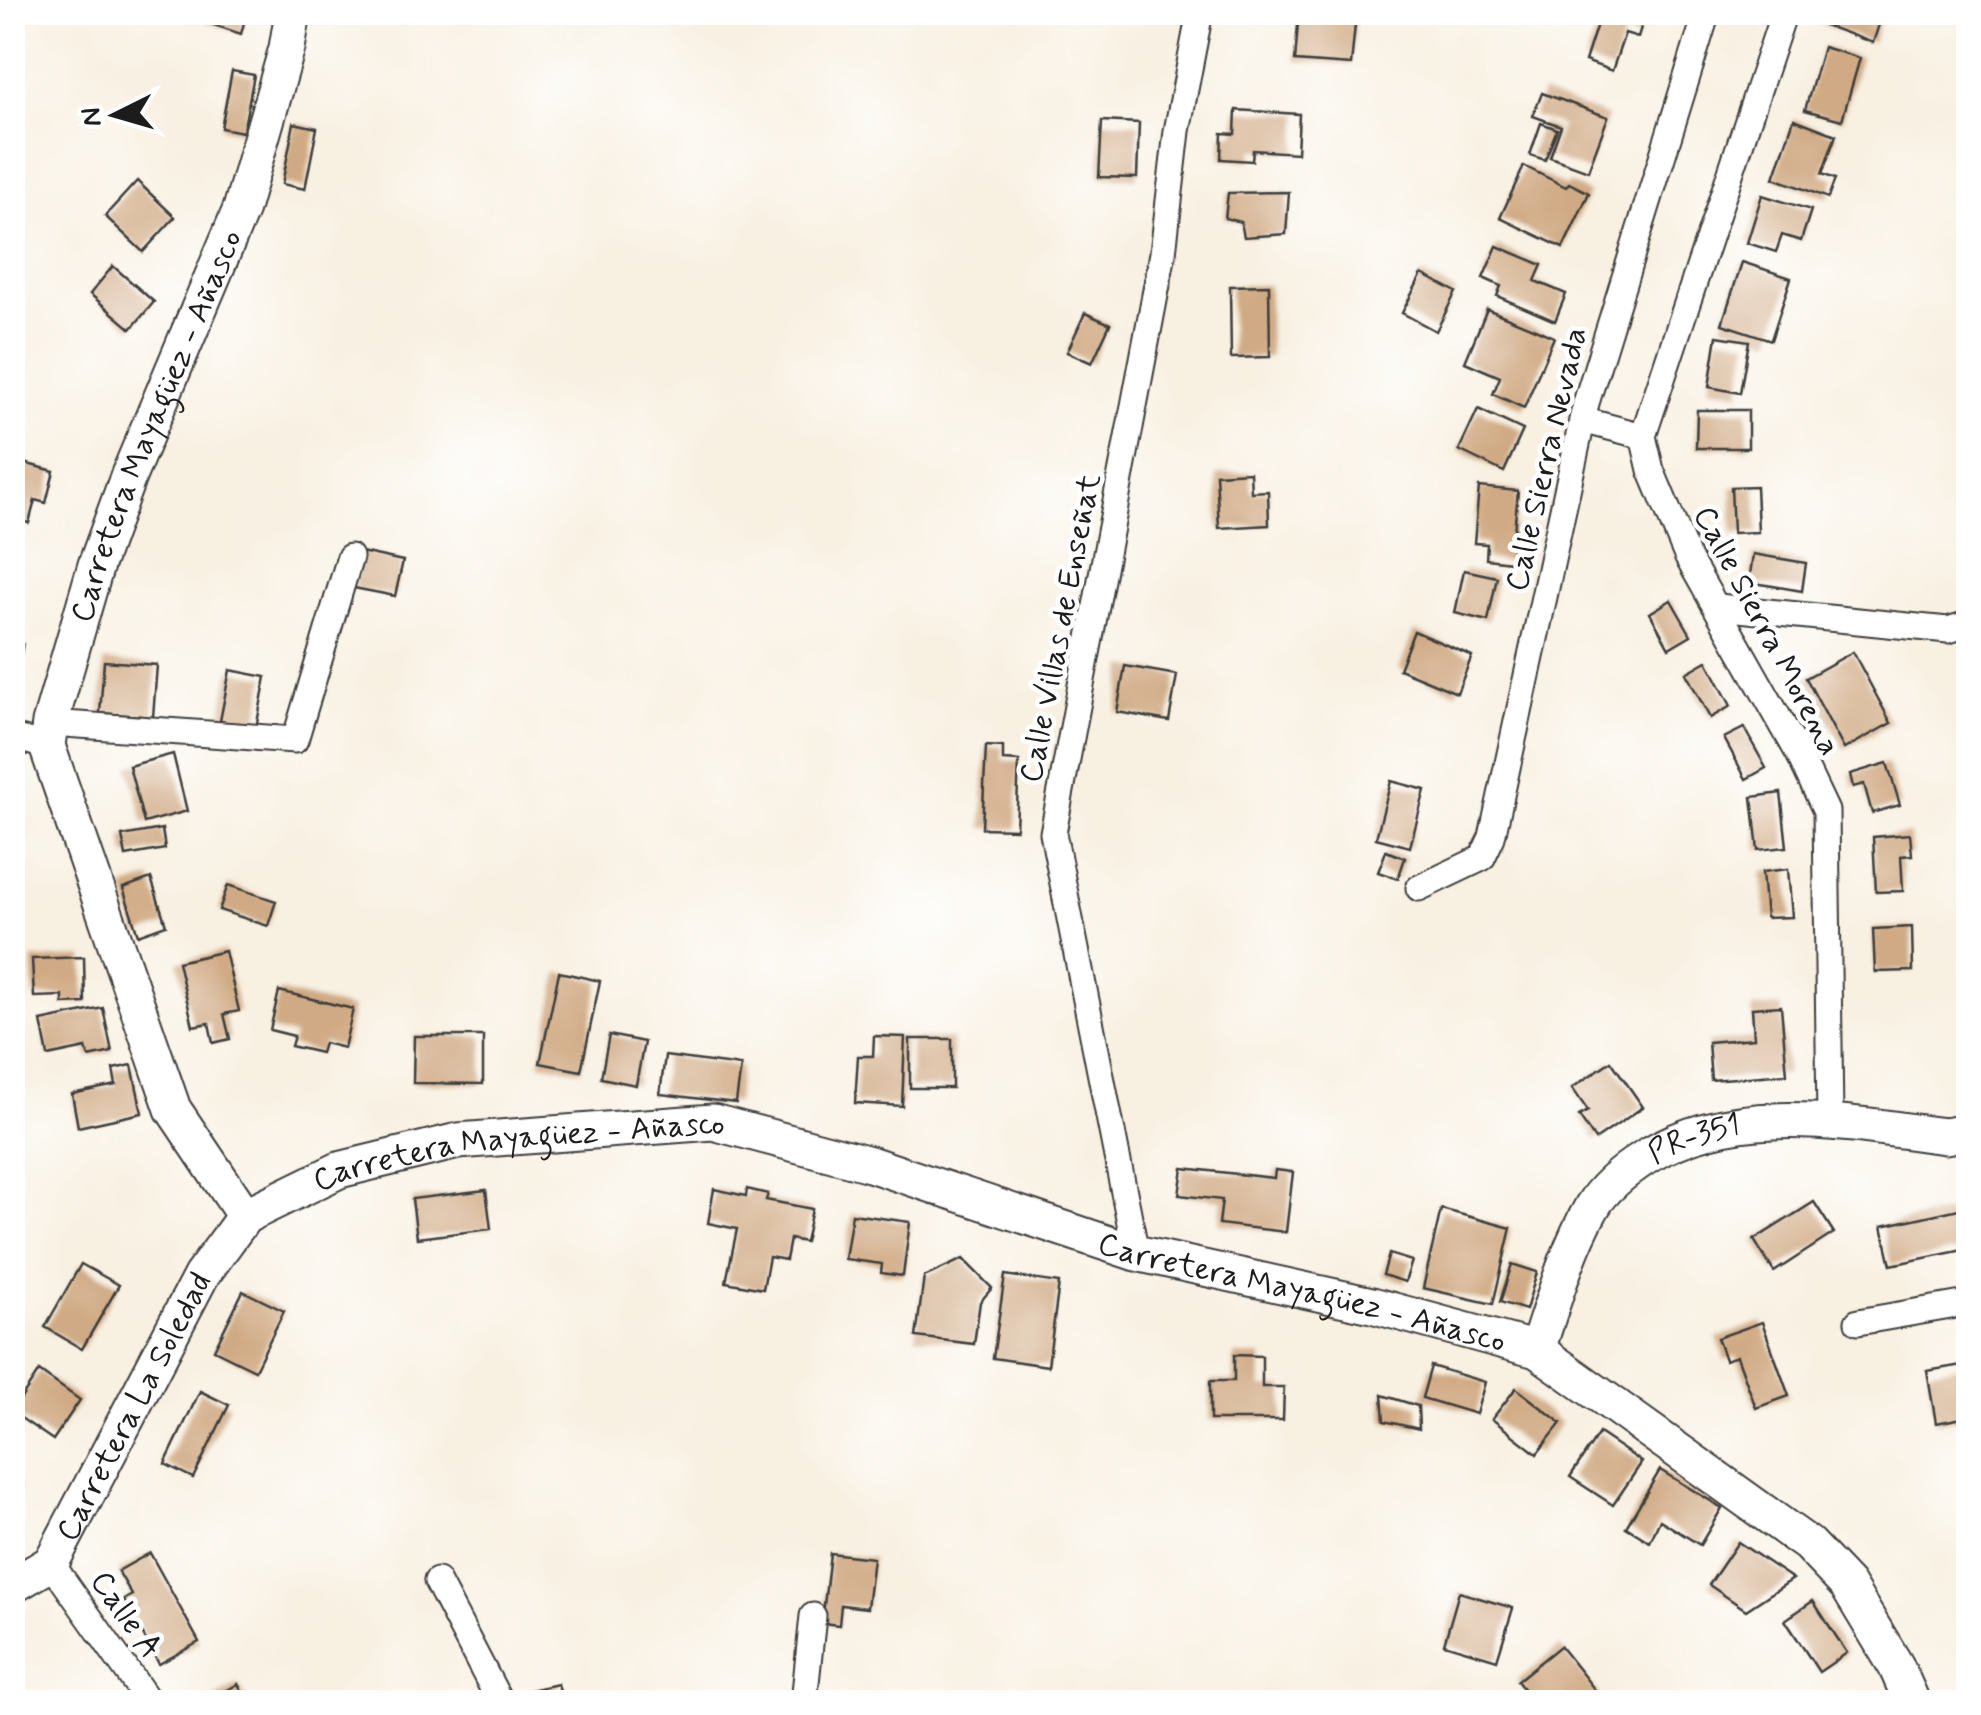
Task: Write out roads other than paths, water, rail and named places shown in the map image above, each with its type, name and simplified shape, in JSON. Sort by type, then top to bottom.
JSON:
[{"type":"main road","name":"Carretera Mayagüez - Añasco","points":[[49,734],[96,565],[128,477],[241,209],[294,12]]},
{"type":"main road","points":[[49,734],[173,1110],[245,1216]]},
{"type":"main road","name":"PR-351","points":[[1537,1350],[1561,1278],[1592,1206],[1614,1180],[1664,1146],[1696,1132],[1792,1119],[1945,1136],[1968,1132]]},
{"type":"main road","name":"Carretera Mayagüez - Añasco","points":[[245,1216],[339,1170],[458,1141],[713,1122],[870,1164],[1136,1253],[1372,1305],[1537,1350],[1808,1544],[1848,1584],[1896,1666],[1912,1702]]},
{"type":"main road","name":"Carretera La Soledad","points":[[12,1586],[51,1563],[200,1276],[245,1216]]},
{"type":"street","name":"Calle Villas de Enseñat","points":[[1136,1253],[1053,833],[1163,253],[1177,131],[1200,12]]},
{"type":"street","name":"Calle Sierra Nevada","points":[[1419,888],[1482,858],[1492,837],[1582,420],[1707,12]]},
{"type":"street","points":[[1582,420],[1642,436],[1784,12]]},
{"type":"street","name":"Calle Sierra Morena","points":[[1642,436],[1651,470],[1687,556],[1800,754],[1826,811],[1830,1121]]},
{"type":"street","points":[[12,737],[49,734],[295,740],[350,557]]},
{"type":"street","points":[[1718,607],[1948,630],[1968,624]]},
{"type":"street","points":[[1858,1322],[1968,1303]]},
{"type":"street","name":"Calle A","points":[[51,1563],[150,1702]]},
{"type":"street","points":[[438,1581],[500,1702]]},
{"type":"street","points":[[804,1702],[812,1616]]}]
